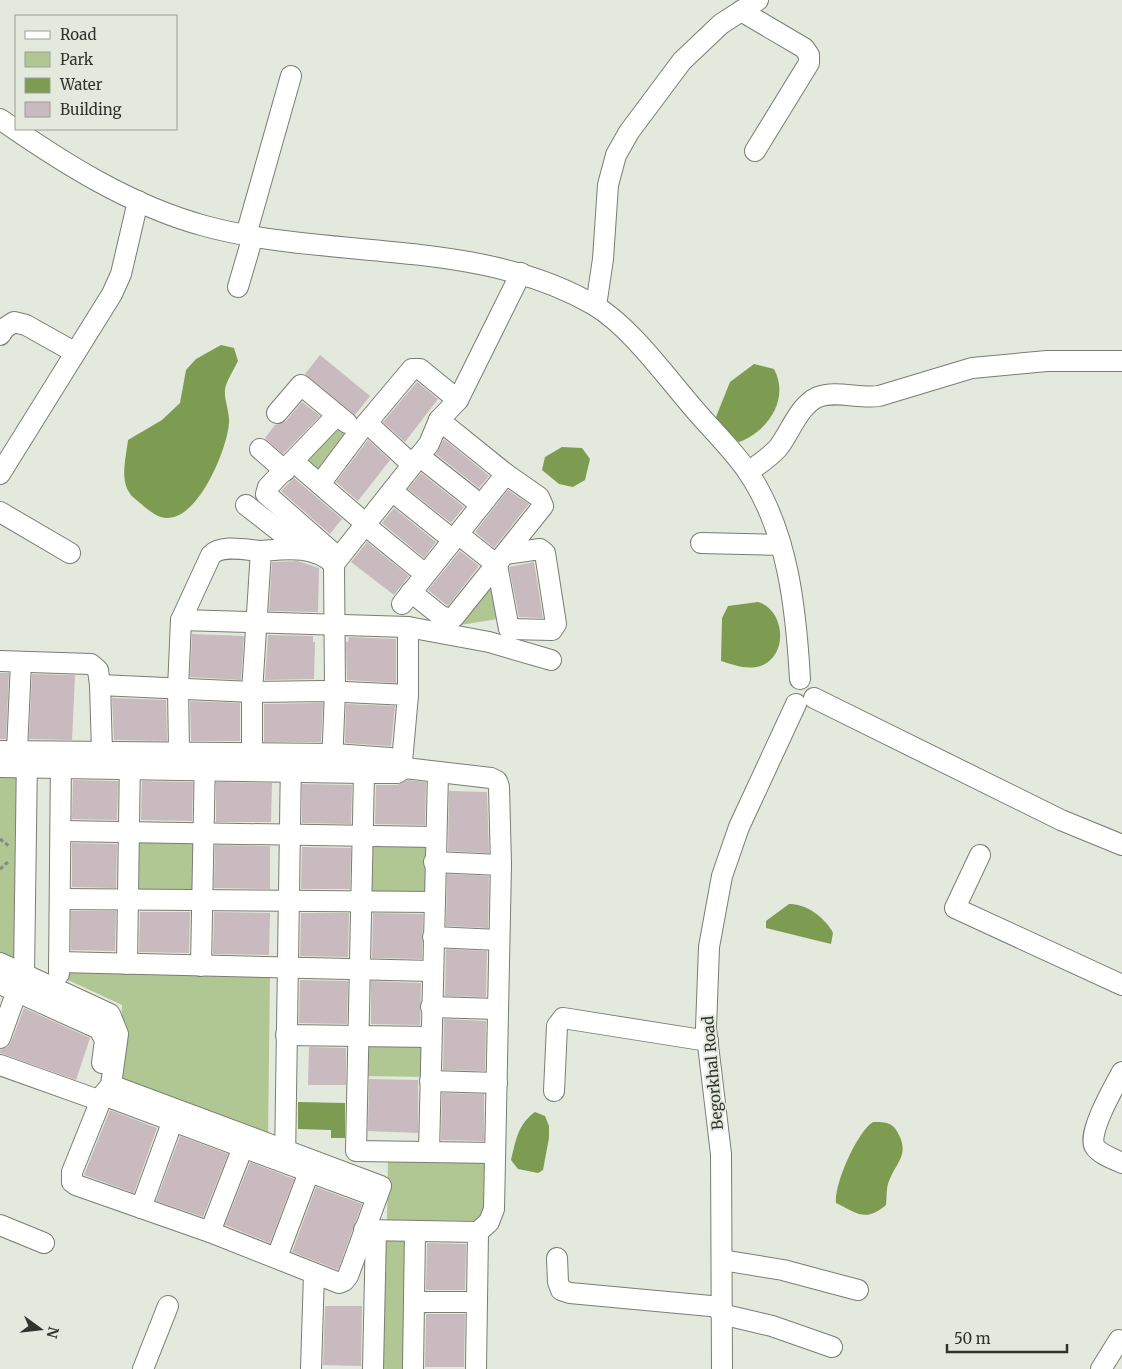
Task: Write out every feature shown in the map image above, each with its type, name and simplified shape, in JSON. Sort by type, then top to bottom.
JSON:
[{"type":"street","points":[[596,306],[603,259],[608,185],[616,155],[629,132],[682,62],[709,34],[758,0]]},
{"type":"street","points":[[741,11],[804,48],[809,55],[808,63],[755,151]]},
{"type":"street","points":[[238,287],[249,236],[291,76]]},
{"type":"street","points":[[0,119],[15,130]]},
{"type":"street","points":[[16,130],[44,150],[138,201],[165,213],[205,226],[249,236],[421,256],[522,273],[558,287],[596,306],[624,329],[748,472],[768,509],[781,545],[797,631],[800,679],[794,681],[789,689],[790,697],[805,701],[1061,820],[1122,845]]},
{"type":"street","points":[[0,474],[74,352],[112,294],[121,274],[138,201]]},
{"type":"street","points":[[361,521],[392,491],[420,439],[437,425],[458,400],[522,273]]},
{"type":"street","points":[[0,335],[5,328],[14,322],[26,325],[74,352]]},
{"type":"street","points":[[748,472],[766,460],[778,448],[809,403],[818,397],[831,395],[867,398],[879,396],[972,368],[1047,361],[1122,361]]},
{"type":"street","points":[[320,484],[363,427],[414,368],[420,369],[458,400]]},
{"type":"street","points":[[277,412],[300,385],[337,415],[363,427],[412,457],[481,505]]},
{"type":"street","points":[[331,558],[268,499],[266,490],[337,415]]},
{"type":"street","points":[[437,425],[540,497],[543,506],[502,560],[454,617],[450,619],[441,616],[407,598],[506,474]]},
{"type":"street","points":[[260,449],[320,484],[425,574]]},
{"type":"street","points":[[327,764],[331,558],[412,457]]},
{"type":"street","points":[[392,491],[455,537],[502,560]]},
{"type":"street","points":[[246,505],[301,548],[331,558]]},
{"type":"street","points":[[0,512],[70,553]]},
{"type":"street","points":[[702,543],[781,545]]},
{"type":"street","points":[[179,752],[178,688],[181,620],[211,555],[215,551],[227,549],[261,551],[301,548]]},
{"type":"street","points":[[252,753],[252,692],[261,551]]},
{"type":"street","points":[[181,620],[408,627],[490,642],[551,660]]},
{"type":"street","points":[[327,764],[364,773],[397,773],[403,765],[408,695],[408,627]]},
{"type":"street","points":[[0,661],[91,664],[98,670],[102,751]]},
{"type":"street","points":[[0,1038],[13,983],[21,662]]},
{"type":"street","points":[[100,685],[252,692],[329,691],[408,695]]},
{"type":"street","name":"Begorkhal Road","points":[[722,1369],[721,1154],[706,1028],[709,947],[722,876],[739,827],[805,701]]},
{"type":"street","points":[[62,760],[102,751],[130,761],[179,752],[205,762],[252,753],[285,763]]},
{"type":"street","points":[[0,767],[18,755],[62,760],[327,764],[390,758],[403,765],[438,773],[491,778],[497,781],[500,787],[501,865],[494,1209],[489,1222],[478,1232],[370,1230]]},
{"type":"street","points":[[59,990],[62,760]]},
{"type":"street","points":[[127,964],[130,761]]},
{"type":"street","points":[[201,966],[205,762]]},
{"type":"street","points":[[279,1154],[285,763]]},
{"type":"street","points":[[364,773],[356,1151],[495,1153]]},
{"type":"street","points":[[429,1152],[434,862],[438,773]]},
{"type":"street","points":[[61,831],[435,837]]},
{"type":"street","points":[[980,855],[955,908],[1122,985]]},
{"type":"street","points":[[434,862],[501,865]]},
{"type":"street","points":[[60,899],[434,902]]},
{"type":"street","points":[[433,937],[499,940]]},
{"type":"street","points":[[59,962],[432,971]]},
{"type":"street","points":[[0,963],[13,983],[98,1029],[105,1040],[100,1081],[105,1094],[243,1146],[279,1154],[309,1172],[379,1191]]},
{"type":"street","points":[[279,1154],[286,1035],[282,968]]},
{"type":"street","points":[[13,983],[59,990],[110,1014],[118,1034],[105,1094],[72,1172],[72,1182],[277,1257],[334,1282],[344,1281],[370,1230],[379,1191],[381,1151]]},
{"type":"street","points":[[431,1007],[498,1008]]},
{"type":"street","points":[[554,1091],[557,1026],[563,1018],[708,1040]]},
{"type":"street","points":[[286,1035],[431,1037]]},
{"type":"street","points":[[0,1065],[105,1094],[279,1154],[379,1191]]},
{"type":"street","points":[[1122,1072],[1095,1130],[1093,1142],[1096,1149],[1122,1163]]},
{"type":"street","points":[[430,1081],[496,1083]]},
{"type":"street","points":[[140,1208],[173,1120]]},
{"type":"street","points":[[210,1232],[243,1146]]},
{"type":"street","points":[[277,1257],[309,1172]]},
{"type":"street","points":[[0,1225],[44,1243]]},
{"type":"street","points":[[370,1230],[374,1369]]},
{"type":"street","points":[[413,1369],[415,1231]]},
{"type":"street","points":[[476,1369],[478,1232]]},
{"type":"street","points":[[557,1258],[558,1282],[561,1290],[570,1293],[721,1311],[832,1347]]},
{"type":"street","points":[[722,1260],[783,1270],[858,1290]]},
{"type":"street","points":[[311,1369],[314,1274]]},
{"type":"street","points":[[414,1302],[477,1302]]},
{"type":"street","points":[[143,1369],[168,1306]]},
{"type":"street","points":[[1101,1369],[1119,1340]]},
{"type":"green space","points":[[338,418],[361,437],[319,487],[296,468]]},
{"type":"green space","points":[[498,575],[504,618],[460,625]]},
{"type":"green space","points":[[0,773],[20,773],[17,966],[0,958]]},
{"type":"green space","points":[[133,836],[199,837],[198,897],[132,896]]},
{"type":"green space","points":[[365,838],[432,839],[431,899],[364,899]]},
{"type":"green space","points":[[68,970],[270,973],[268,1139],[121,1081],[122,1005],[68,980]]},
{"type":"green space","points":[[362,1039],[428,1040],[427,1077],[361,1076]]},
{"type":"green space","points":[[388,1157],[487,1159],[486,1221],[387,1220]]},
{"type":"green space","points":[[379,1233],[412,1234],[410,1369],[376,1369]]},
{"type":"water","points":[[221,345],[234,348],[238,361],[225,389],[229,423],[223,450],[209,481],[189,508],[178,516],[162,517],[149,510],[134,498],[126,486],[124,471],[128,440],[162,420],[180,403],[186,370],[196,359]]},
{"type":"water","points":[[754,364],[774,369],[778,380],[778,402],[767,422],[759,430],[739,442],[723,429],[716,417],[730,382]]},
{"type":"water","points":[[562,447],[582,448],[590,459],[585,480],[573,487],[559,484],[542,470],[545,457]]},
{"type":"water","points":[[758,602],[767,606],[778,622],[780,642],[777,651],[771,659],[758,667],[742,667],[721,661],[722,618],[728,606]]},
{"type":"water","points":[[789,904],[802,906],[820,917],[833,933],[831,944],[766,928],[766,921]]},
{"type":"water","points":[[298,1102],[345,1103],[345,1138],[331,1138],[331,1130],[298,1129]]},
{"type":"water","points":[[535,1112],[545,1116],[549,1126],[549,1138],[543,1170],[538,1173],[518,1169],[511,1160],[521,1127]]},
{"type":"water","points":[[873,1122],[892,1125],[899,1135],[903,1148],[888,1184],[886,1205],[867,1215],[856,1213],[836,1203],[836,1194],[854,1147],[860,1136]]},
{"type":"building","points":[[320,355],[370,396],[355,415],[305,374]]},
{"type":"building","points":[[417,382],[438,399],[405,442],[383,422]]},
{"type":"building","points":[[302,402],[320,416],[283,454],[265,438],[275,425],[286,421]]},
{"type":"building","points":[[444,439],[489,476],[479,488],[436,454]]},
{"type":"building","points":[[368,440],[390,460],[358,501],[336,482]]},
{"type":"building","points":[[421,473],[464,507],[451,523],[408,489]]},
{"type":"building","points":[[294,478],[342,519],[330,534],[281,491]]},
{"type":"building","points":[[508,490],[529,504],[494,548],[475,532]]},
{"type":"building","points":[[394,508],[436,542],[424,558],[382,523]]},
{"type":"building","points":[[367,542],[409,576],[394,595],[351,562]]},
{"type":"building","points":[[460,551],[479,566],[448,606],[428,590]]},
{"type":"building","points":[[298,561],[319,568],[318,612],[269,611],[272,562]]},
{"type":"building","points":[[534,562],[543,618],[519,617],[509,567]]},
{"type":"building","points":[[192,634],[244,636],[241,680],[190,677]]},
{"type":"building","points":[[268,635],[313,636],[313,642],[315,642],[314,679],[265,680]]},
{"type":"building","points":[[349,637],[396,639],[396,683],[347,680],[346,642],[348,642]]},
{"type":"building","points":[[0,673],[9,673],[6,739],[0,739]]},
{"type":"building","points":[[32,674],[75,675],[72,740],[29,739]]},
{"type":"building","points":[[112,698],[166,700],[167,741],[114,740]]},
{"type":"building","points":[[190,701],[240,703],[240,741],[191,741]]},
{"type":"building","points":[[323,703],[321,742],[264,742],[264,704]]},
{"type":"building","points":[[346,704],[395,706],[391,746],[345,743]]},
{"type":"building","points":[[73,780],[118,781],[117,820],[72,819]]},
{"type":"building","points":[[408,780],[426,782],[425,825],[375,824],[376,785],[397,785]]},
{"type":"building","points":[[142,781],[193,782],[192,821],[141,820]]},
{"type":"building","points":[[216,782],[272,783],[271,822],[216,822]]},
{"type":"building","points":[[302,784],[352,785],[351,824],[302,823]]},
{"type":"building","points":[[449,791],[487,792],[489,853],[448,851]]},
{"type":"building","points":[[72,843],[117,844],[116,888],[72,887]]},
{"type":"building","points":[[215,845],[270,846],[270,889],[214,888]]},
{"type":"building","points":[[302,847],[351,848],[350,889],[301,889]]},
{"type":"building","points":[[447,874],[489,876],[488,928],[446,926]]},
{"type":"building","points":[[71,911],[116,911],[115,951],[71,950]]},
{"type":"building","points":[[140,912],[190,912],[189,953],[139,952]]},
{"type":"building","points":[[214,912],[270,913],[269,955],[213,954]]},
{"type":"building","points":[[301,913],[349,913],[348,957],[300,956]]},
{"type":"building","points":[[373,913],[423,914],[422,959],[372,958]]},
{"type":"building","points":[[446,949],[487,951],[486,997],[445,996]]},
{"type":"building","points":[[300,980],[348,981],[347,1024],[299,1023]]},
{"type":"building","points":[[371,981],[421,983],[420,1025],[371,1024]]},
{"type":"building","points":[[24,1008],[90,1038],[76,1080],[0,1053],[0,1050],[7,1047],[11,1042]]},
{"type":"building","points":[[444,1019],[486,1021],[485,1071],[443,1070]]},
{"type":"building","points":[[309,1047],[346,1048],[346,1085],[308,1085]]},
{"type":"building","points":[[369,1079],[418,1080],[418,1133],[368,1131]]},
{"type":"building","points":[[442,1093],[484,1094],[484,1141],[441,1140]]},
{"type":"building","points":[[110,1110],[157,1128],[134,1193],[84,1175]]},
{"type":"building","points":[[180,1136],[228,1154],[203,1217],[156,1201]]},
{"type":"building","points":[[250,1162],[294,1179],[270,1243],[225,1225]]},
{"type":"building","points":[[316,1187],[362,1204],[338,1270],[292,1252]]},
{"type":"building","points":[[427,1243],[466,1244],[465,1290],[426,1290]]},
{"type":"building","points":[[325,1306],[362,1306],[361,1366],[323,1365]]},
{"type":"building","points":[[426,1314],[465,1314],[464,1367],[425,1367]]}]
